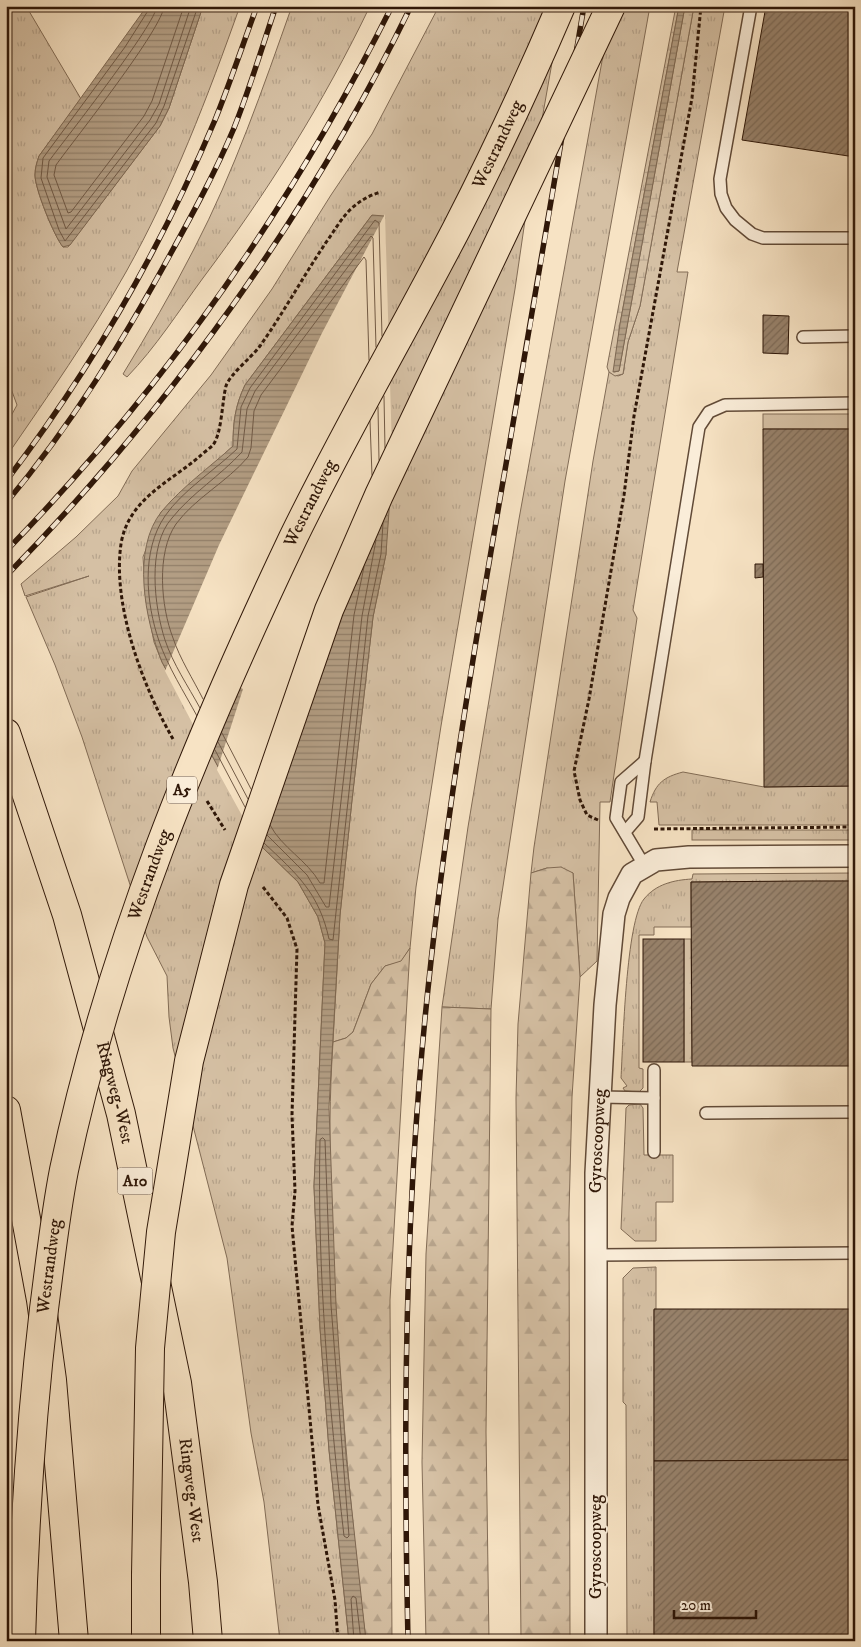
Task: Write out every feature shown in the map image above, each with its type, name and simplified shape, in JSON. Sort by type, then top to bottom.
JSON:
[{"type":"highway","name":"Westrandweg","points":[[21,1641],[26,1484],[32,1410],[64,1172],[92,1059],[150,872],[200,746],[293,539],[334,456],[458,226],[539,57],[561,6]]},
{"type":"highway","points":[[146,1641],[150,1348],[161,1232],[189,1061],[234,885],[333,601],[379,495],[611,6]]},
{"type":"highway","name":"Ringweg-West","points":[[6,733],[67,915],[121,1114],[177,1382],[203,1582],[208,1641]]},
{"type":"highway","points":[[6,1110],[39,1290],[52,1380],[74,1641]]},
{"type":"street","name":"Gyroscoopweg","points":[[596,1641],[596,1255],[600,1097],[614,914],[632,874],[644,865],[670,857],[855,856]]},
{"type":"lane","points":[[751,6],[720,179],[721,194],[726,208],[743,228],[763,238],[855,238]]},
{"type":"lane","points":[[803,337],[855,336]]},
{"type":"lane","points":[[625,832],[638,817],[644,761],[699,427],[703,419],[709,412],[725,405],[855,403]]},
{"type":"lane","points":[[644,761],[621,782],[616,818],[644,865]]},
{"type":"lane","points":[[654,1070],[654,1152]]},
{"type":"lane","points":[[600,1097],[654,1098]]},
{"type":"lane","points":[[706,1113],[855,1112]]},
{"type":"lane","points":[[596,1255],[855,1253]]},
{"type":"path","points":[[701,6],[692,98],[634,416],[624,495],[589,699],[574,771],[578,793],[587,815],[625,832],[660,828],[855,827]]},
{"type":"green space","points":[[6,6],[26,6],[81,99],[39,156],[35,172],[38,191],[50,223],[63,247],[68,247],[160,126],[169,108],[203,6],[240,6],[189,141],[143,240],[83,343],[6,457],[6,425],[17,405],[6,375]]},
{"type":"green space","points":[[292,6],[370,6],[334,77],[272,180],[227,246],[148,354],[127,377],[123,374],[151,328],[209,220],[247,129]]},
{"type":"green space","points":[[439,6],[562,6],[529,193],[515,289],[441,726],[416,887],[410,948],[401,962],[385,966],[371,984],[353,1032],[346,1038],[333,1042],[340,915],[373,617],[386,554],[372,215],[245,385],[235,415],[233,446],[161,512],[143,557],[146,601],[154,642],[162,662],[260,845],[298,882],[318,917],[325,943],[314,1186],[320,1328],[329,1450],[349,1641],[280,1641],[264,1502],[251,1433],[227,1258],[173,1048],[167,976],[147,937],[82,737],[55,665],[26,597],[89,576],[25,596],[21,584],[76,537],[118,496],[132,471],[211,375],[272,289],[372,134]]},
{"type":"green space","points":[[612,6],[650,6],[565,481],[498,919],[491,1009],[442,1007],[468,827],[519,519]]},
{"type":"green space","points":[[676,6],[679,6],[620,324],[614,372],[619,371],[685,6],[694,6],[640,306],[628,342],[623,374],[615,376],[609,372],[607,367]]},
{"type":"green space","points":[[694,6],[725,6],[677,272],[688,272],[633,610],[637,618],[610,802],[600,802],[597,961],[580,977],[573,873],[547,868],[531,873],[534,847],[593,461],[609,372],[618,376],[623,374],[628,342],[640,306]]},
{"type":"green space","points":[[763,414],[855,414],[855,429],[763,429]]},
{"type":"green space","points":[[683,772],[764,787],[855,786],[855,825],[659,825],[657,802],[650,802],[652,795],[658,785],[666,779]]},
{"type":"green space","points":[[692,830],[855,830],[855,840],[692,840]]},
{"type":"green space","points":[[561,867],[573,873],[580,977],[572,1097],[569,1213],[570,1641],[521,1641],[516,1098],[518,1024],[531,873],[547,868]]},
{"type":"green space","points":[[855,873],[855,881],[691,882],[691,927],[654,927],[654,935],[639,935],[639,1068],[643,1069],[643,1088],[639,1092],[625,1091],[623,1088],[627,1086],[621,1078],[629,956],[638,912],[644,899],[649,894],[660,886],[679,880],[692,879],[693,874]]},
{"type":"green space","points":[[684,939],[691,939],[692,1062],[684,1062]]},
{"type":"green space","points":[[410,948],[390,1300],[392,1641],[366,1641],[347,1465],[334,1280],[330,1161],[333,1042],[346,1038],[353,1032],[371,984],[385,966],[401,961]]},
{"type":"green space","points":[[442,1007],[491,1009],[486,1432],[489,1641],[426,1641],[422,1462],[426,1254]]},
{"type":"green space","points":[[640,1104],[643,1108],[644,1155],[673,1155],[673,1202],[656,1202],[656,1241],[635,1241],[621,1229],[626,1108],[629,1105]]},
{"type":"green space","points":[[656,1267],[656,1309],[654,1310],[654,1641],[627,1641],[626,1405],[623,1402],[623,1278],[633,1268]]},
{"type":"water","points":[[147,6],[203,6],[169,108],[160,126],[70,245],[63,247],[50,223],[38,191],[35,175],[39,156]]},
{"type":"water","points":[[679,6],[685,6],[619,371],[613,372],[620,324]]},
{"type":"water","points":[[372,215],[384,216],[391,483],[386,554],[373,617],[340,915],[329,1107],[336,1305],[346,1456],[366,1641],[349,1641],[329,1450],[320,1328],[314,1186],[325,943],[318,917],[298,882],[260,845],[162,662],[150,626],[146,606],[144,564],[152,527],[162,511],[187,485],[233,446],[235,415],[245,385]]},
{"type":"pier","points":[[385,214],[393,483],[316,680],[272,810],[261,850],[217,770],[243,689],[237,686],[209,755],[165,671],[219,545],[322,333]]},
{"type":"building","points":[[766,6],[855,6],[855,157],[742,140]]},
{"type":"building","points":[[763,315],[789,316],[788,354],[763,353]]},
{"type":"building","points":[[763,429],[855,429],[855,786],[764,787]]},
{"type":"building","points":[[755,564],[763,564],[763,577],[755,578]]},
{"type":"building","points":[[855,881],[855,1066],[692,1066],[691,882]]},
{"type":"building","points":[[643,939],[684,939],[684,1062],[643,1062]]},
{"type":"building","points":[[654,1309],[855,1309],[855,1460],[654,1461]]},
{"type":"building","points":[[855,1460],[855,1641],[654,1641],[654,1461]]},
{"type":"railway","points":[[6,481],[37,439],[95,352],[147,261],[194,168],[215,120],[257,6]]},
{"type":"railway","points":[[6,503],[30,474],[95,382],[153,286],[188,223],[234,128],[276,6]]},
{"type":"railway","points":[[6,551],[64,490],[118,426],[171,361],[220,293],[312,153],[392,6]]},
{"type":"railway","points":[[6,576],[124,446],[179,378],[231,307],[281,235],[328,160],[371,84],[411,6]]},
{"type":"railway","points":[[408,1641],[406,1364],[410,1225],[426,1006],[445,846],[469,686],[584,6]]}]
